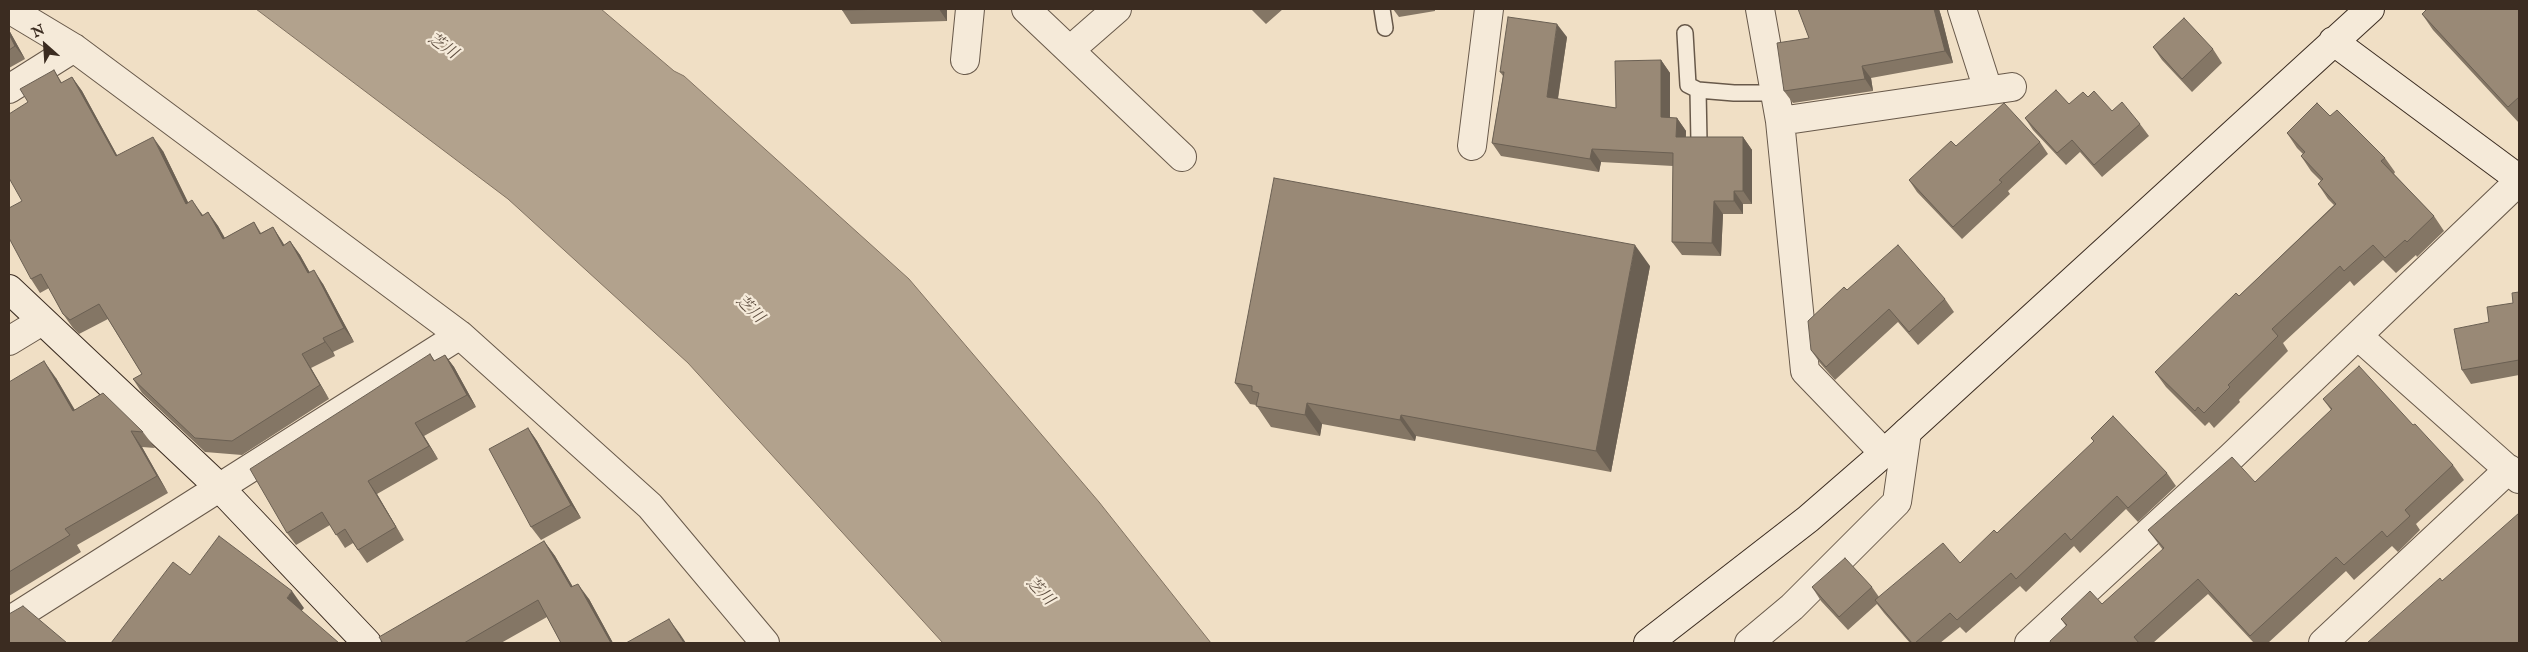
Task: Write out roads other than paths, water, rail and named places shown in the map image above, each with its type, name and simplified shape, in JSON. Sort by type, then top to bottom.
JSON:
[{"type":"street","points":[[9,9],[74,48],[460,335],[650,506],[765,643]]},
{"type":"street","points":[[965,60],[970,9]]},
{"type":"street","points":[[1026,9],[1182,157]]},
{"type":"street","points":[[1070,50],[1117,9]]},
{"type":"street","points":[[1472,146],[1488,9]]},
{"type":"street","points":[[1760,9],[1780,121],[1805,372],[1884,453]]},
{"type":"street","points":[[1780,121],[2000,89],[1962,9]]},
{"type":"street","points":[[1648,643],[1808,519],[1884,453],[2370,9]]},
{"type":"street","points":[[2029,643],[2231,457],[2519,180],[2333,41]]},
{"type":"street","points":[[9,89],[74,48]]},
{"type":"street","points":[[9,289],[219,486],[367,643]]},
{"type":"street","points":[[9,341],[42,321]]},
{"type":"street","points":[[9,621],[219,486],[460,335]]},
{"type":"street","points":[[2323,643],[2514,474],[2358,336]]},
{"type":"street","points":[[1749,643],[1792,607],[1897,502],[1907,432]]},
{"type":"lane","points":[[1382,9],[1385,28]]},
{"type":"lane","points":[[1685,33],[1688,85],[1698,90],[1734,93],[1774,93]]},
{"type":"lane","points":[[1698,90],[1699,142]]},
{"type":"water","name":"芝川","points":[[256,9],[601,9],[674,71],[684,76],[909,279],[1099,502],[1211,643],[943,643],[688,363],[508,199]]}]
